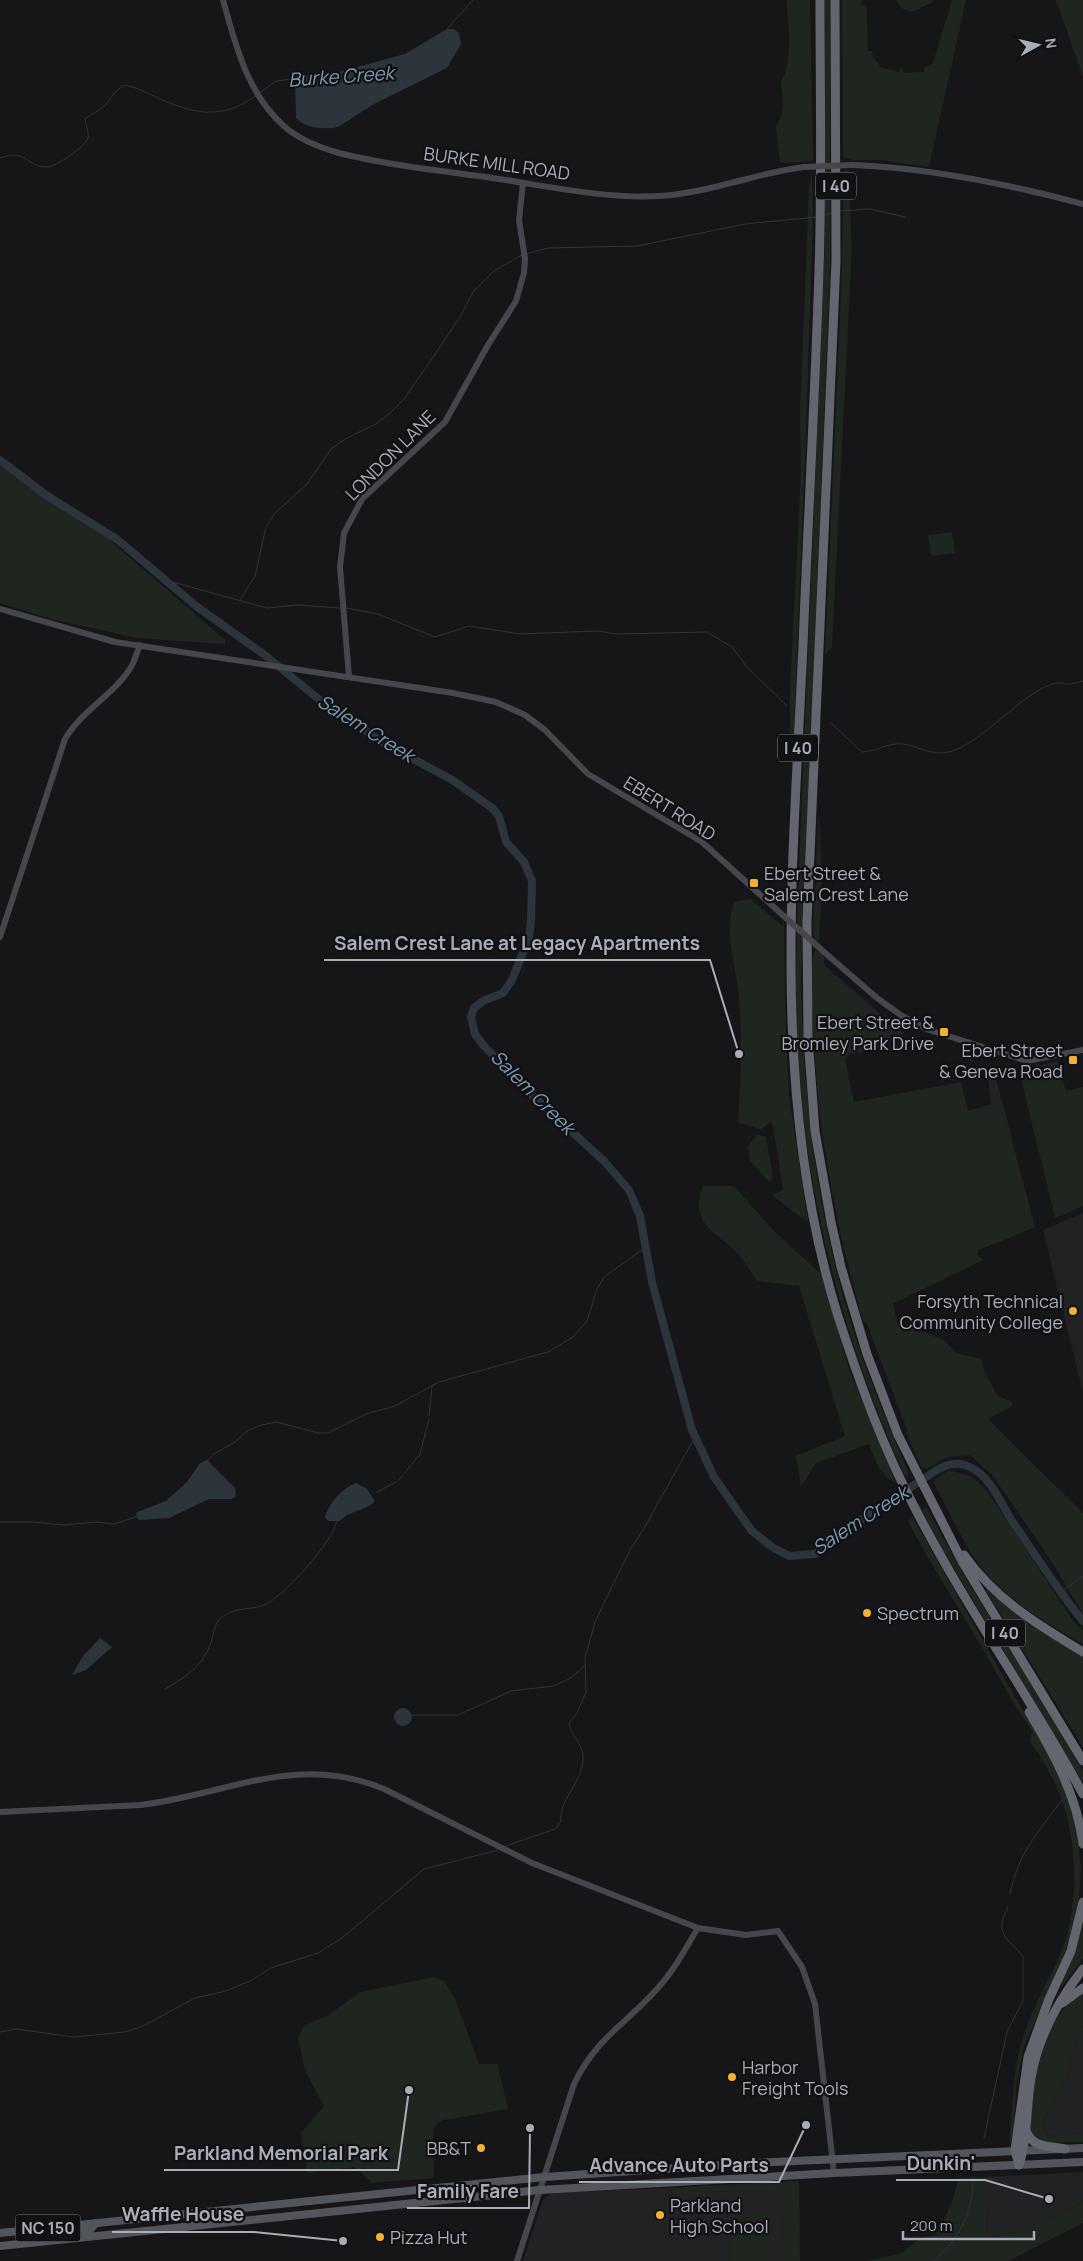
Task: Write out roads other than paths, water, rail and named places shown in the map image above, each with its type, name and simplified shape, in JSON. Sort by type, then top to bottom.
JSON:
[{"type":"highway","name":"I 40","points":[[820,0],[820,268],[790,910],[791,1022],[797,1109],[816,1230],[836,1308],[860,1383],[900,1479],[951,1574],[1018,1682],[1083,1794]]},
{"type":"highway","name":"I 40","points":[[836,0],[835,270],[807,922],[808,1038],[815,1131],[841,1267],[867,1354],[898,1435],[931,1504],[976,1585],[1083,1761]]},
{"type":"highway","points":[[931,1504],[940,1514],[970,1563],[994,1590],[1022,1614],[1083,1652]]},
{"type":"highway","points":[[1018,1682],[1017,1691],[1068,1785],[1078,1815],[1083,1844]]},
{"type":"highway","points":[[1019,2165],[1024,2072],[1031,2047],[1071,1951],[1083,1902]]},
{"type":"highway","points":[[1031,2047],[1059,1995],[1083,1962]]},
{"type":"highway","points":[[1020,2150],[1035,2061],[1050,2019],[1064,1994],[1083,1969]]},
{"type":"highway","points":[[1050,2019],[1064,2001],[1083,1988]]},
{"type":"highway","points":[[1025,2127],[1028,2137],[1033,2142],[1065,2149]]},
{"type":"main road","name":"NC 150","points":[[0,2233],[544,2177],[1083,2148]]},
{"type":"main road","name":"NC 150","points":[[0,2246],[540,2190],[834,2173],[1083,2162]]},
{"type":"main road","points":[[398,2205],[398,2197],[471,2185]]},
{"type":"main road","points":[[100,2236],[101,2228],[154,2220],[159,2216]]},
{"type":"main road","points":[[16,2244],[32,2238],[90,2230],[96,2223]]},
{"type":"street","name":"BURKE MILL ROAD","points":[[223,0],[238,53],[250,84],[268,110],[291,132],[340,153],[621,196],[662,196],[698,191],[771,172],[804,167],[853,165],[908,169],[960,177],[1041,193],[1083,204]]},
{"type":"street","name":"LONDON LANE","points":[[349,677],[340,567],[344,533],[362,499],[446,422],[488,344],[516,301],[524,273],[520,220],[523,182]]},
{"type":"street","name":"EBERT ROAD","points":[[0,609],[91,637],[486,700],[517,710],[544,730],[588,774],[702,842],[824,952],[877,998],[902,1016],[929,1030],[1027,1061],[1083,1050]]},
{"type":"street","points":[[0,937],[65,739],[80,718],[120,681],[131,666],[140,645]]},
{"type":"street","points":[[0,1812],[162,1802],[263,1777],[334,1774],[368,1782],[538,1865],[698,1928],[751,1935],[778,1931],[802,1967],[815,2004],[834,2173]]},
{"type":"street","points":[[517,2261],[574,2084],[583,2065],[598,2045],[657,1990],[674,1968],[698,1928]]},
{"type":"water","points":[[447,29],[454,29],[459,33],[461,44],[447,68],[374,104],[338,127],[316,127],[305,124],[296,118],[295,79],[297,76],[339,72],[405,54]]},
{"type":"water","points":[[207,1460],[234,1487],[236,1491],[235,1497],[231,1499],[209,1499],[169,1518],[139,1520],[136,1517],[137,1512],[166,1501],[187,1482],[200,1463]]},
{"type":"water","points":[[356,1483],[367,1489],[375,1501],[340,1521],[328,1521],[325,1517],[333,1501],[341,1492]]},
{"type":"water","points":[[100,1638],[112,1647],[86,1670],[72,1675],[83,1656]]},
{"type":"water","points":[[403,1708],[409,1711],[412,1717],[409,1723],[403,1726],[397,1723],[394,1717],[397,1711]]},
{"type":"waterway","name":"Burke Creek","points":[[447,29],[473,0]]},
{"type":"waterway","name":"Burke Creek","points":[[260,93],[276,81],[294,79]]},
{"type":"waterway","name":"Burke Creek","points":[[0,158],[15,155],[21,156],[35,164],[47,167],[63,160],[86,142],[88,131],[85,119],[105,106],[115,92],[124,85],[136,88],[182,108],[207,112],[232,109],[257,95]]},
{"type":"waterway","points":[[841,211],[870,209],[905,217]]},
{"type":"waterway","points":[[824,215],[832,213]]},
{"type":"waterway","points":[[526,254],[548,248],[637,246],[745,224],[817,217]]},
{"type":"waterway","points":[[240,600],[255,576],[266,527],[274,514],[307,484],[331,449],[345,439],[376,424],[403,400],[460,317],[473,292],[494,271],[522,255]]},
{"type":"waterway","name":"Salem Creek","points":[[0,460],[46,495],[118,540],[196,606],[266,656],[321,701],[382,742],[454,781],[492,808],[499,816],[506,842],[524,862],[532,881],[531,921],[529,938],[512,980],[503,993],[483,1001],[474,1008],[471,1017],[475,1034],[484,1046],[534,1097],[604,1161],[629,1190],[640,1216],[652,1282],[692,1430],[714,1477],[751,1530],[772,1547],[789,1556],[815,1554],[853,1525],[938,1469],[951,1464],[965,1465],[977,1471],[989,1483],[1046,1572],[1083,1621]]},
{"type":"waterway","points":[[165,580],[267,608],[297,605],[340,608]]},
{"type":"waterway","points":[[346,608],[378,614],[435,637],[469,626],[520,634],[597,631],[617,634],[707,632],[732,647],[746,666],[787,706]]},
{"type":"waterway","points":[[831,723],[862,752],[898,744],[910,745],[940,753],[947,752],[968,744],[1032,694],[1045,687],[1058,683],[1070,684],[1083,681]]},
{"type":"waterway","points":[[207,1461],[214,1454],[235,1442],[247,1431],[262,1425],[276,1422],[318,1433],[328,1433],[366,1414],[395,1406],[439,1382],[548,1352],[573,1337],[587,1321],[597,1289],[604,1277],[646,1247]]},
{"type":"waterway","points":[[429,1416],[432,1386]]},
{"type":"waterway","points":[[399,1480],[420,1454],[429,1419]]},
{"type":"waterway","points":[[503,1847],[555,1829],[561,1822],[563,1807],[578,1777],[583,1761],[582,1750],[572,1733],[569,1723],[577,1713],[586,1692],[585,1658],[595,1622],[630,1550],[695,1437]]},
{"type":"waterway","points":[[377,1492],[396,1482]]},
{"type":"waterway","points":[[0,1522],[34,1522],[64,1525],[96,1522],[114,1524],[136,1517]]},
{"type":"waterway","points":[[165,1689],[185,1676],[202,1660],[207,1653],[219,1620],[234,1611],[262,1606],[271,1601],[294,1581],[327,1541],[337,1520]]},
{"type":"waterway","points":[[1061,1592],[1083,1576]]},
{"type":"waterway","points":[[412,1715],[458,1715],[511,1691],[554,1686],[571,1678],[585,1665]]},
{"type":"waterway","points":[[1010,1894],[1018,1867],[1030,1844],[1061,1801]]},
{"type":"waterway","points":[[0,2032],[16,2029],[74,2037],[125,2032],[143,2026],[195,1998],[226,1991],[252,1980],[271,1968],[318,1953],[342,1938],[424,1869],[498,1850]]},
{"type":"waterway","points":[[984,2138],[1007,2032],[1023,2001],[1023,1957],[1002,1931],[1003,1918],[1008,1907]]},
{"type":"waterway","points":[[933,2261],[950,2244],[963,2224],[971,2201],[973,2177]]},
{"type":"place","name":"Ebert Street & Salem Crest Lane","points":[[754,883]]},
{"type":"place","name":"Ebert Street & Bromley Park Drive","points":[[944,1032]]},
{"type":"place","name":"Salem Crest Lane at Legacy Apartments","points":[[739,1054]]},
{"type":"place","name":"Ebert Street & Geneva Road","points":[[1073,1060]]},
{"type":"place","name":"Forsyth Technical Community College","points":[[1073,1311]]},
{"type":"place","name":"Spectrum","points":[[867,1613]]},
{"type":"place","name":"Harbor Freight Tools","points":[[732,2077]]},
{"type":"place","name":"Parkland Memorial Park","points":[[409,2090]]},
{"type":"place","name":"Advance Auto Parts","points":[[806,2125]]},
{"type":"place","name":"Family Fare","points":[[530,2128]]},
{"type":"place","name":"BB&T","points":[[481,2148]]},
{"type":"place","name":"Dunkin'","points":[[1049,2199]]},
{"type":"place","name":"Parkland High School","points":[[660,2215]]},
{"type":"place","name":"Pizza Hut","points":[[380,2237]]},
{"type":"place","name":"Waffle House","points":[[343,2241]]}]
